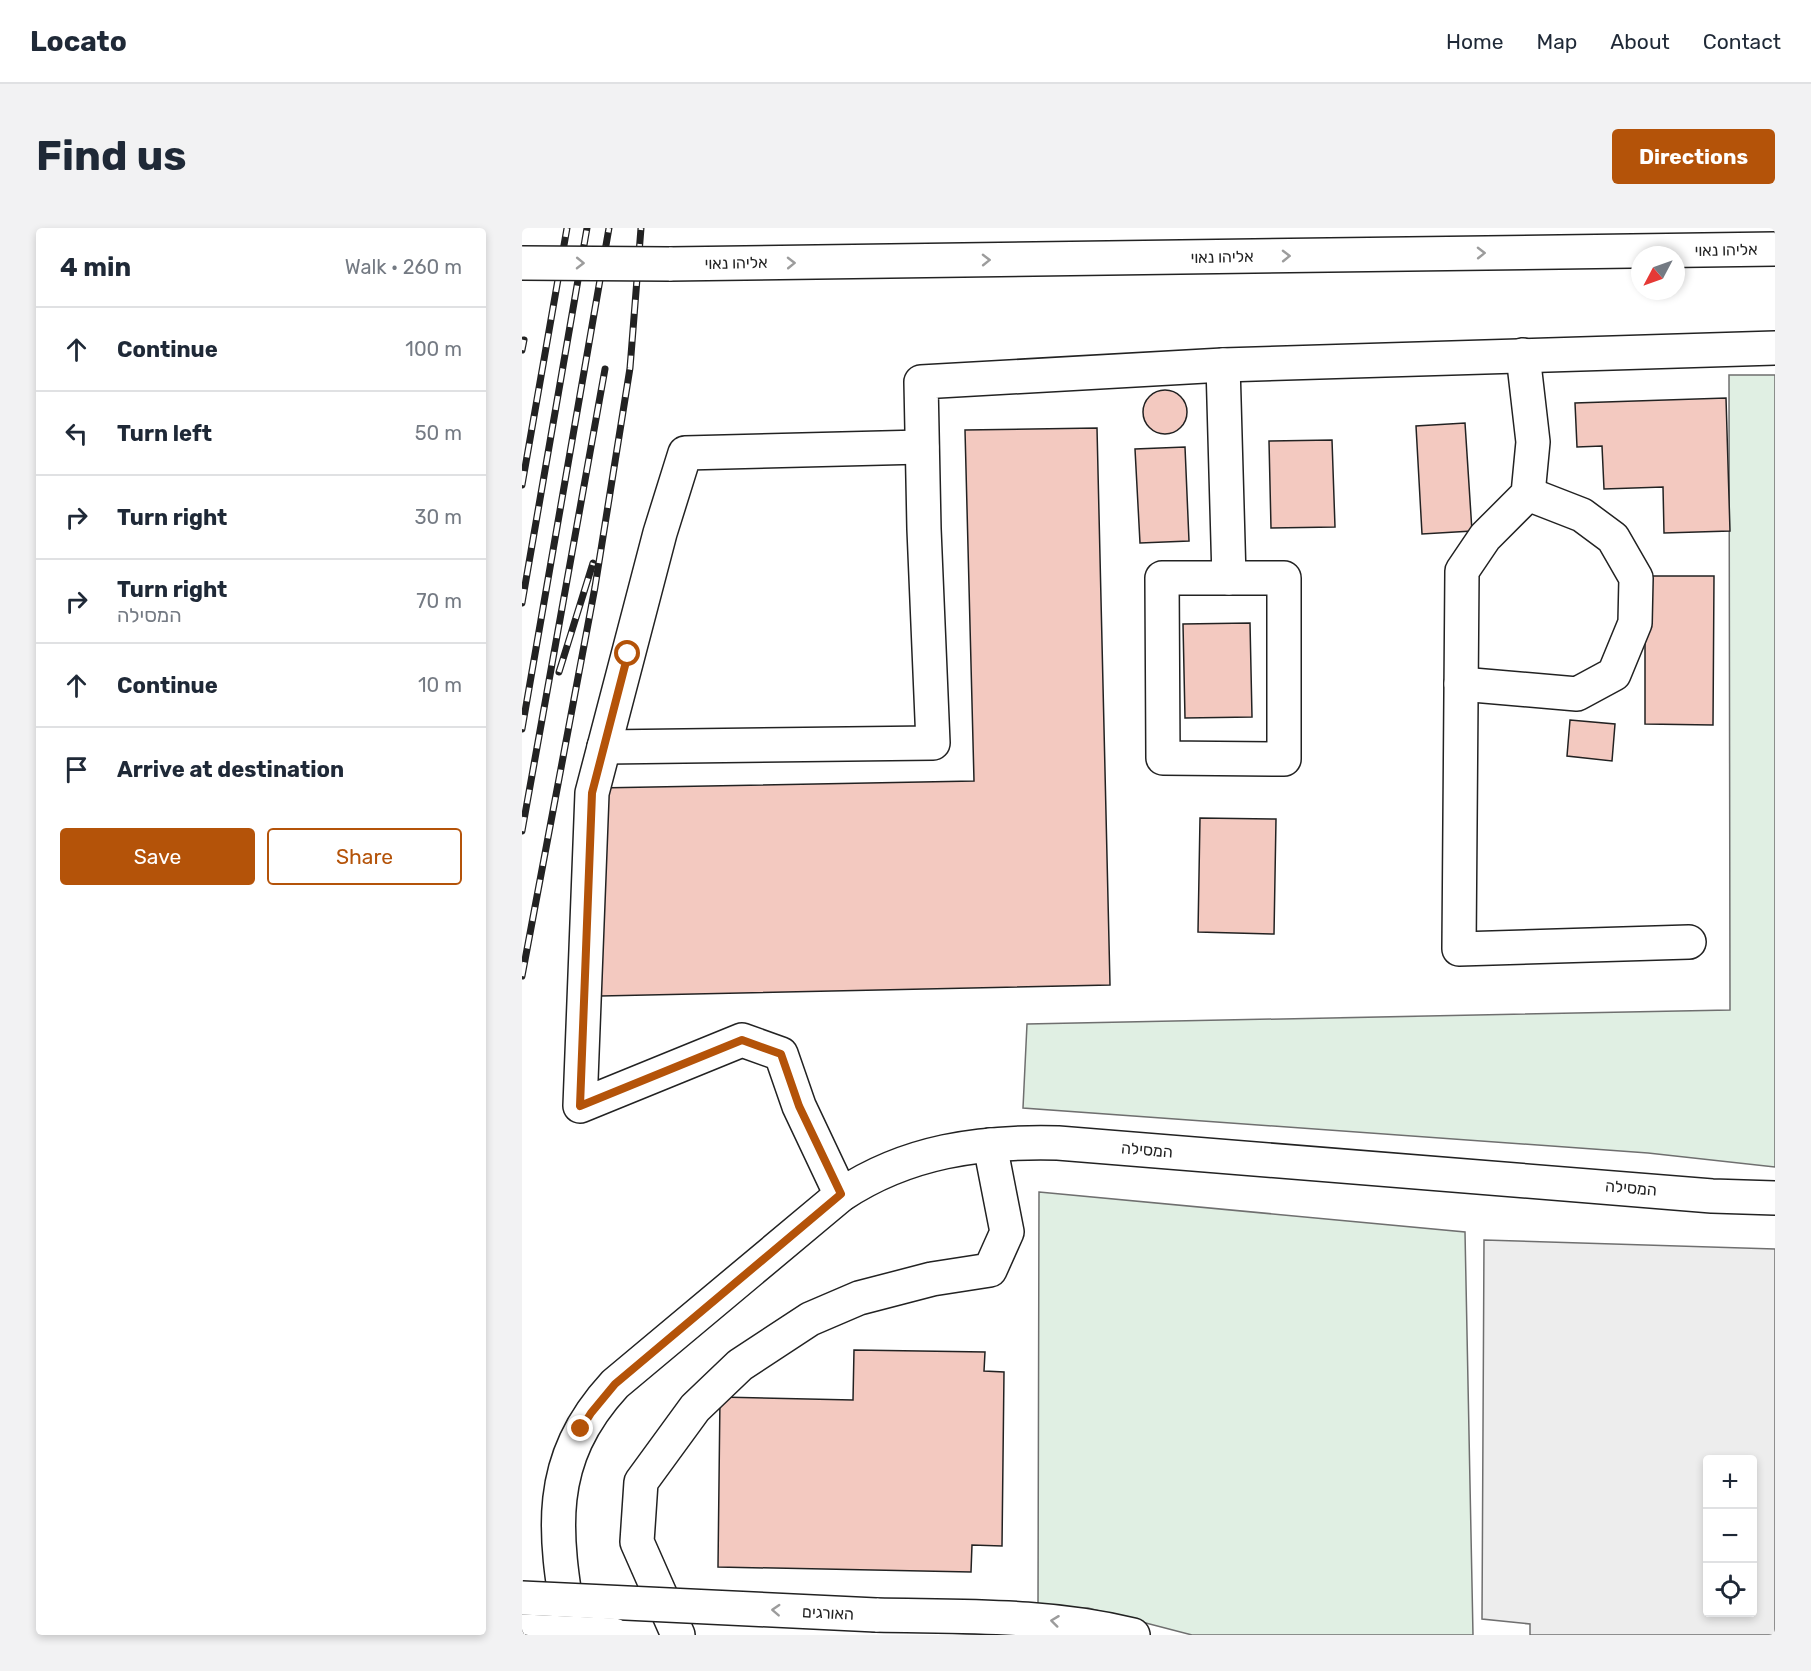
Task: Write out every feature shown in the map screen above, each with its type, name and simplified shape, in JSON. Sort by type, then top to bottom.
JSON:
[{"type":"main road","name":"אליהו נאוי","points":[[522,263],[669,264],[1775,249]]},
{"type":"main road","points":[[604,747],[933,743],[921,447],[921,382],[1223,365],[1775,348]]},
{"type":"main road","points":[[1523,355],[1533,442],[1527,494],[1485,537],[1462,572],[1459,949],[1689,942]]},
{"type":"main road","points":[[1223,365],[1229,578]]},
{"type":"main road","points":[[841,1194],[799,1106],[781,1054],[742,1040],[580,1106],[592,793],[660,533],[685,453],[921,447]]},
{"type":"main road","points":[[1461,684],[1577,694],[1614,674],[1635,623],[1636,578],[1613,538],[1582,515],[1527,494]]},
{"type":"main road","points":[[1162,578],[1229,578],[1284,578],[1284,759],[1163,758],[1162,578]]},
{"type":"main road","name":"המסילה","points":[[571,1635],[560,1569],[559,1502],[562,1481],[573,1446],[581,1429],[602,1398],[615,1384],[841,1194],[860,1182],[902,1163],[945,1151],[990,1145],[1058,1143],[1712,1196],[1775,1198]]},
{"type":"main road","points":[[678,1635],[637,1542],[641,1482],[695,1408],[740,1365],[810,1319],[859,1298],[932,1279],[990,1270],[1007,1232],[990,1145]]},
{"type":"main road","name":"האורגים","points":[[522,1598],[876,1615],[1027,1618],[1102,1627],[1133,1635]]},
{"type":"main road","points":[[522,1630],[614,1635]]},
{"type":"green space","points":[[1729,375],[1775,375],[1775,1167],[1648,1153],[1023,1108],[1027,1024],[1730,1010]]},
{"type":"green space","points":[[1039,1192],[1465,1232],[1473,1635],[1192,1635],[1088,1608],[1038,1609]]},
{"type":"shaded area","points":[[1484,1240],[1775,1249],[1775,1635],[1530,1635],[1530,1624],[1482,1619]]},
{"type":"building","points":[[1165,390],[1173,391],[1181,396],[1186,404],[1186,420],[1181,428],[1173,433],[1165,434],[1157,433],[1149,428],[1144,420],[1143,412],[1144,404],[1149,396],[1157,391]]},
{"type":"building","points":[[1726,398],[1730,531],[1664,533],[1663,487],[1604,489],[1602,446],[1577,447],[1575,403]]},
{"type":"building","points":[[1465,423],[1472,531],[1422,534],[1416,426]]},
{"type":"building","points":[[1097,428],[1110,985],[601,996],[597,788],[974,781],[965,430]]},
{"type":"building","points":[[1332,440],[1335,527],[1271,528],[1269,441]]},
{"type":"building","points":[[1185,447],[1189,541],[1140,543],[1135,449]]},
{"type":"building","points":[[1645,576],[1714,576],[1713,725],[1645,724]]},
{"type":"building","points":[[1250,623],[1252,717],[1185,718],[1183,624]]},
{"type":"building","points":[[1570,720],[1615,724],[1612,761],[1567,756]]},
{"type":"building","points":[[1200,818],[1276,819],[1274,934],[1198,932]]},
{"type":"building","points":[[854,1350],[985,1352],[984,1371],[1004,1372],[1002,1546],[972,1545],[971,1572],[718,1567],[720,1397],[853,1400]]},
{"type":"railway","points":[[522,485],[567,228]]},
{"type":"railway","points":[[522,603],[587,228]]},
{"type":"railway","points":[[522,729],[609,228]]},
{"type":"railway","points":[[522,976],[595,587],[630,368],[641,228]]},
{"type":"railway","points":[[522,350],[524,340]]},
{"type":"railway","points":[[522,831],[605,369]]},
{"type":"railway","points":[[559,672],[593,563]]},
{"type":"railway","points":[[522,1607],[527,1635]]},
{"type":"route","points":[[581,1429],[602,1398],[615,1384],[841,1194],[799,1106],[781,1054],[742,1040],[580,1106],[592,793],[628,654]]}]
